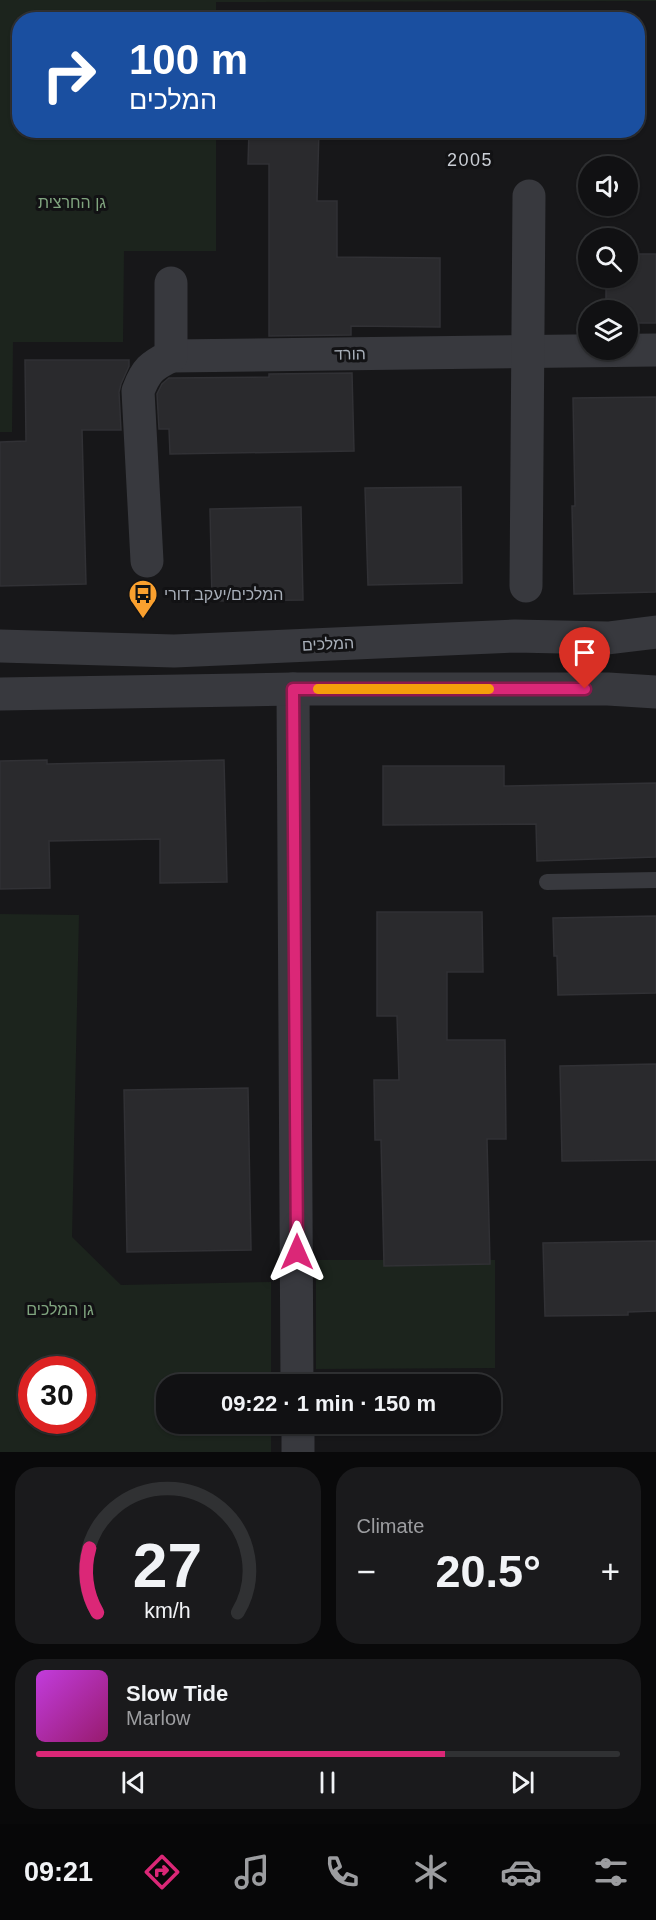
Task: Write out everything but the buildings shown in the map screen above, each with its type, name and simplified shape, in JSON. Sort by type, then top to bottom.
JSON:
[{"type":"street","points":[[526,586],[529,196]]},
{"type":"street","points":[[147,561],[138,391],[144,375],[154,364],[171,357],[171,283]]},
{"type":"street","name":"הורד","points":[[171,357],[656,350]]},
{"type":"street","name":"המלכים","points":[[0,646],[174,651],[514,636],[608,638],[656,632]]},
{"type":"street","points":[[293,689],[297,1374]]},
{"type":"street","points":[[0,694],[293,689],[608,689],[656,692]]},
{"type":"street","points":[[298,1434],[298,1452]]},
{"type":"lane","points":[[547,882],[656,880]]},
{"type":"green space","name":"גן החרצית","points":[[0,0],[656,0],[216,2],[216,12],[12,12],[12,138],[216,138],[216,251],[124,251],[123,342],[13,342],[12,432],[0,432]]},
{"type":"green space","name":"גן המלכים","points":[[0,914],[79,915],[72,1237],[121,1285],[271,1282],[271,1374],[156,1374],[156,1434],[271,1434],[271,1452],[0,1452]]},
{"type":"green space","points":[[316,1260],[495,1260],[495,1368],[316,1369]]},
{"type":"slow traffic","points":[[318,689],[489,689]]},
{"type":"place","name":"המלכים/יעקב דורי","points":[[143,620]]},
{"type":"district","name":"2005","points":[[470,160]]},
{"type":"route","points":[[297,1252],[293,689],[585,689]]}]
